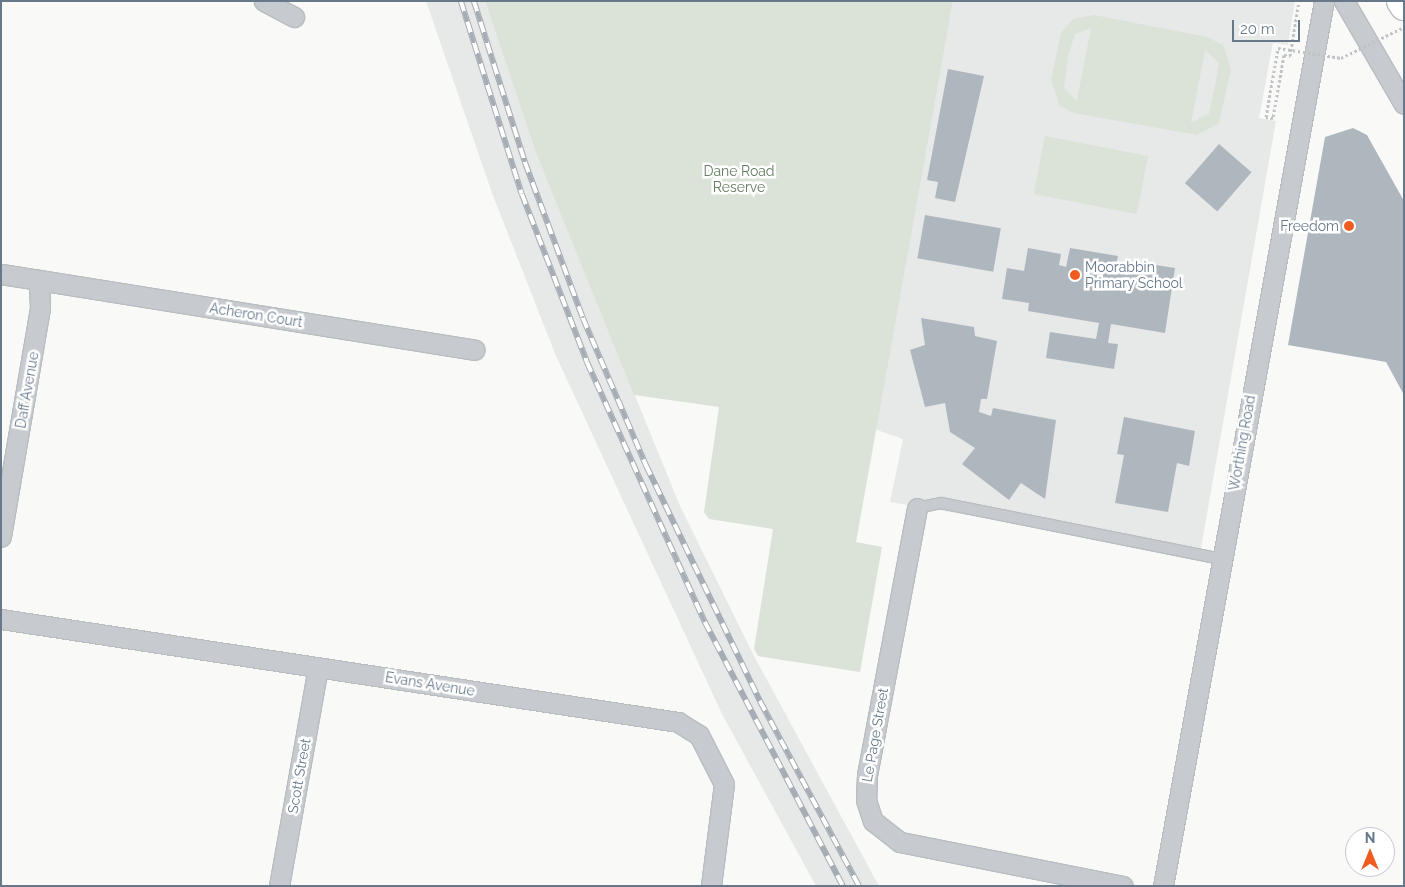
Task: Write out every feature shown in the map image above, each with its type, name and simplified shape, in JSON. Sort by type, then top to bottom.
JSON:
[{"type":"highway","points":[[1401,1],[1404,6]]},
{"type":"street","points":[[264,1],[294,17]]},
{"type":"street","name":"Worthing Road","points":[[1163,886],[1324,1]]},
{"type":"street","points":[[1344,1],[1404,104]]},
{"type":"street","points":[[1,274],[38,280]]},
{"type":"street","name":"Acheron Court","points":[[38,280],[474,350]]},
{"type":"street","name":"Daff Avenue","points":[[1,537],[8,454],[39,324],[38,280]]},
{"type":"street","name":"Le Page Street","points":[[917,508],[867,775],[866,800],[872,821],[900,842],[1123,886]]},
{"type":"street","name":"Evans Avenue","points":[[1,619],[666,719],[689,727],[709,750],[724,784],[711,886]]},
{"type":"street","name":"Scott Street","points":[[279,886],[318,667]]},
{"type":"lane","points":[[917,508],[941,503],[1222,559]]},
{"type":"path","points":[[1299,1],[1290,56],[1284,55],[1273,118],[1266,117],[1278,48],[1341,58],[1404,27]]},
{"type":"shaded area","points":[[426,1],[485,1],[536,153],[680,506],[754,656],[879,886],[816,886],[722,714],[556,356],[492,193]]},
{"type":"shaded area","name":"Moorabbin Primary School","points":[[953,1],[1295,1],[1288,45],[1273,43],[1259,118],[1276,121],[1200,554],[890,502],[903,439],[874,429]]},
{"type":"green space","name":"Dane Road Reserve","points":[[485,1],[953,1],[856,542],[882,547],[860,672],[758,656],[754,649],[773,529],[709,519],[704,512],[719,407],[634,395],[536,153]]},
{"type":"green space","points":[[1094,15],[1207,37],[1223,45],[1231,69],[1219,123],[1197,135],[1074,113],[1060,106],[1051,80],[1061,33],[1073,19]],"holes":[[[1091,28],[1077,100],[1077,101],[1064,88],[1068,56],[1075,34]],[[1205,50],[1219,63],[1215,86],[1209,114],[1191,123]]]},
{"type":"green space","points":[[1045,136],[1148,156],[1137,214],[1034,194]]},
{"type":"building","points":[[948,69],[984,76],[955,202],[935,198],[938,182],[927,180]]},
{"type":"building","points":[[1353,128],[1367,135],[1404,201],[1404,395],[1386,362],[1288,345],[1325,137]]},
{"type":"building","points":[[1219,144],[1251,172],[1217,211],[1185,183]]},
{"type":"building","points":[[925,215],[1001,228],[993,272],[917,258]]},
{"type":"building","points":[[1028,248],[1061,254],[1059,265],[1066,267],[1070,248],[1118,256],[1116,265],[1142,270],[1143,263],[1175,268],[1165,333],[1111,324],[1108,343],[1118,344],[1114,369],[1046,358],[1050,332],[1096,339],[1099,323],[1028,311],[1029,303],[1002,299],[1007,268],[1024,271]]},
{"type":"building","points":[[921,318],[974,327],[975,336],[997,341],[987,399],[981,399],[979,412],[991,416],[993,408],[1056,420],[1045,499],[1021,483],[1009,500],[962,464],[975,448],[950,432],[945,403],[925,407],[910,350],[925,345]]},
{"type":"building","points":[[1124,417],[1195,431],[1189,466],[1177,463],[1168,512],[1115,503],[1124,455],[1117,454]]},
{"type":"railway","points":[[461,1],[522,194],[587,362],[705,622],[843,886]]},
{"type":"railway","points":[[474,1],[525,162],[583,318],[646,465],[760,701],[859,886]]},
{"type":"place","name":"Freedom","points":[[1349,226]]},
{"type":"place","name":"Moorabbin Primary School","points":[[1075,275]]}]
